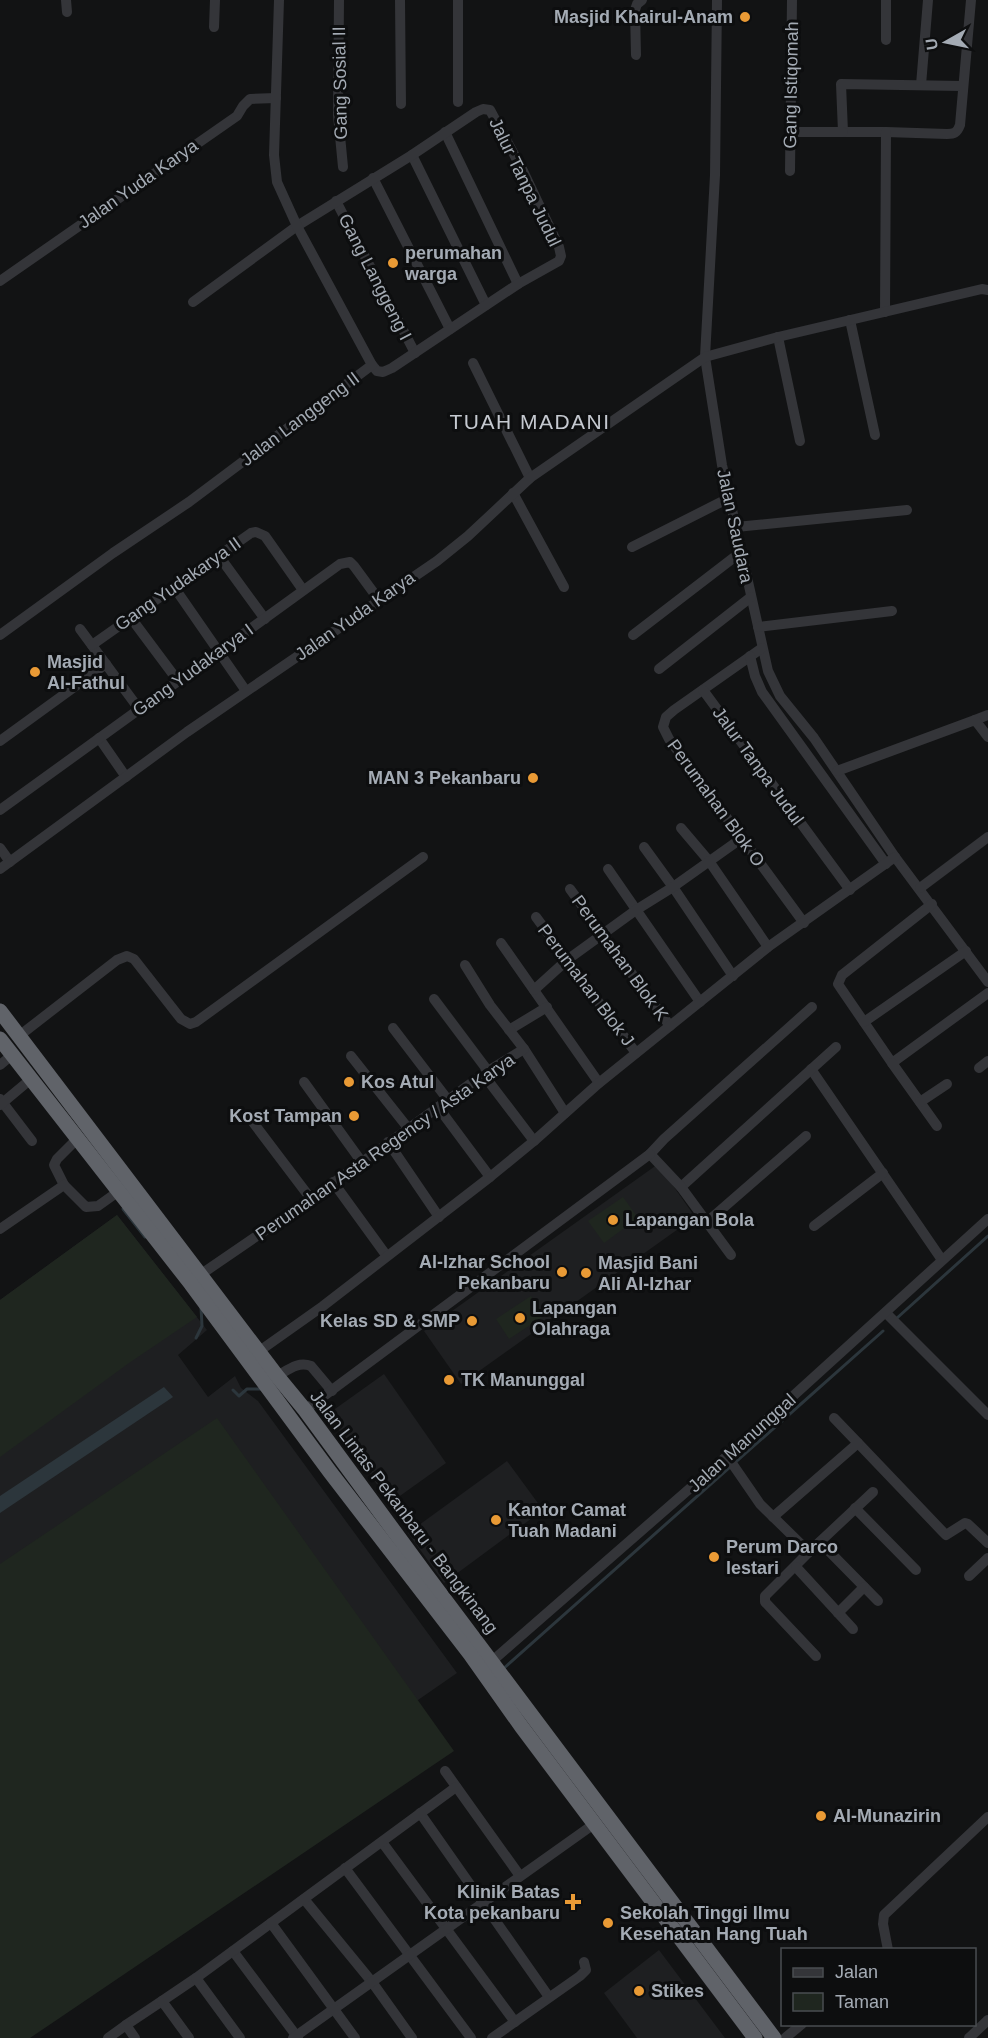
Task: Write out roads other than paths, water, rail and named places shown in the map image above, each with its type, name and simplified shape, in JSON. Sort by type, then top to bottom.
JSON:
[{"type":"highway","name":"Jalan Lintas Pekanbaru - Bangkinang","points":[[0,1011],[258,1352],[305,1410],[475,1660],[594,1824],[755,2038]]},
{"type":"highway","name":"Jalan Lintas Pekanbaru - Bangkinang","points":[[0,1039],[212,1311],[323,1464],[392,1539]]},
{"type":"highway","name":"Jalan Lintas Pekanbaru - Bangkinang","points":[[408,1561],[492,1662],[774,2038]]},
{"type":"street","points":[[66,0],[67,12]]},
{"type":"street","points":[[214,27],[215,0]]},
{"type":"street","name":"Jalan Langgeng II","points":[[0,635],[113,553],[189,502],[372,365],[297,226],[277,182],[274,155],[279,0]]},
{"type":"street","name":"Gang Sosial II","points":[[339,0],[338,115],[343,167]]},
{"type":"street","points":[[400,0],[401,104]]},
{"type":"street","points":[[458,0],[458,102]]},
{"type":"street","points":[[636,55],[635,10],[637,4],[642,0]]},
{"type":"street","name":"Jalan Saudara","points":[[717,0],[715,175],[705,357],[720,456],[768,671],[780,696],[814,738],[896,857],[988,982]]},
{"type":"street","name":"Gang Istiqomah","points":[[790,171],[792,0]]},
{"type":"street","points":[[886,0],[886,40]]},
{"type":"street","points":[[921,85],[928,0]]},
{"type":"street","points":[[790,132],[954,134],[960,125],[971,0]]},
{"type":"street","points":[[843,132],[841,84],[962,86]]},
{"type":"street","name":"Jalan Yuda Karya","points":[[0,281],[237,116],[250,99],[276,98]]},
{"type":"street","name":"Jalur Tanpa Judul","points":[[193,302],[297,226],[476,112],[483,109],[490,110],[560,248],[559,261],[518,284],[383,372],[377,371],[372,365]]},
{"type":"street","points":[[445,132],[518,284]]},
{"type":"street","points":[[885,312],[886,132]]},
{"type":"street","points":[[412,154],[486,305]]},
{"type":"street","points":[[373,178],[450,329]]},
{"type":"street","name":"Gang Langgeng I","points":[[336,201],[415,353]]},
{"type":"street","name":"Jalan Yuda Karya","points":[[0,869],[246,692],[437,561],[468,536],[530,477],[705,357],[778,337],[982,289],[988,290]]},
{"type":"street","points":[[850,320],[875,435]]},
{"type":"street","points":[[778,337],[800,441]]},
{"type":"street","points":[[473,363],[530,477]]},
{"type":"street","points":[[513,494],[564,587]]},
{"type":"street","points":[[632,547],[729,498]]},
{"type":"street","points":[[736,527],[907,510]]},
{"type":"street","name":"Gang Yudakarya II","points":[[92,645],[251,533],[255,532],[265,536],[303,590]]},
{"type":"street","points":[[633,635],[741,552]]},
{"type":"street","points":[[219,556],[265,619]]},
{"type":"street","name":"Gang Yudakarya I","points":[[0,810],[340,564],[350,562],[379,600]]},
{"type":"street","points":[[174,587],[246,692]]},
{"type":"street","points":[[659,669],[751,597]]},
{"type":"street","points":[[758,627],[892,611]]},
{"type":"street","points":[[131,618],[178,681]]},
{"type":"street","points":[[80,629],[139,709]]},
{"type":"street","name":"Jalur Tanpa Judul","points":[[762,648],[703,690],[850,890]]},
{"type":"street","points":[[750,656],[762,692],[885,864]]},
{"type":"street","points":[[0,741],[106,664]]},
{"type":"street","name":"Perumahan Blok O","points":[[703,690],[666,717],[663,727],[669,739],[804,923]]},
{"type":"street","points":[[837,771],[988,715]]},
{"type":"street","points":[[975,720],[988,738]]},
{"type":"street","points":[[99,738],[126,777]]},
{"type":"street","points":[[802,747],[814,738]]},
{"type":"street","points":[[681,828],[709,861],[768,947]]},
{"type":"street","points":[[920,888],[988,837]]},
{"type":"street","points":[[534,990],[567,960],[742,838]]},
{"type":"street","points":[[644,847],[733,976]]},
{"type":"street","points":[[0,848],[10,862]]},
{"type":"street","points":[[19,1036],[117,960],[127,956],[134,959],[181,1019],[190,1024],[196,1022],[423,857]]},
{"type":"street","points":[[258,1352],[323,1306],[490,1177],[599,1083],[768,947],[896,857]]},
{"type":"street","points":[[608,869],[700,1002]]},
{"type":"street","name":"Perumahan Blok K","points":[[570,890],[670,1026]]},
{"type":"street","points":[[932,904],[842,975],[838,984],[937,1126]]},
{"type":"street","name":"Perumahan Blok J","points":[[536,917],[636,1053]]},
{"type":"street","points":[[501,943],[599,1083]]},
{"type":"street","points":[[864,1022],[966,951]]},
{"type":"street","name":"Perumahan Asta Regency / Asta Karya","points":[[200,1275],[311,1199],[486,1072],[524,1049],[490,1005],[465,965]]},
{"type":"street","points":[[892,1063],[988,993]]},
{"type":"street","points":[[434,999],[534,1141]]},
{"type":"street","points":[[509,1030],[546,1007]]},
{"type":"street","points":[[305,1410],[650,1154],[812,1007]]},
{"type":"street","points":[[393,1028],[448,1100]]},
{"type":"street","points":[[681,1187],[836,1047]]},
{"type":"street","points":[[524,1049],[565,1113]]},
{"type":"street","points":[[0,1065],[12,1055]]},
{"type":"street","points":[[351,1056],[408,1128]]},
{"type":"street","points":[[811,1069],[942,1260]]},
{"type":"street","points":[[31,1079],[1,1102],[32,1141]]},
{"type":"street","points":[[304,1082],[361,1161]]},
{"type":"street","points":[[920,1102],[947,1084]]},
{"type":"street","points":[[438,1107],[490,1177]]},
{"type":"street","points":[[252,1121],[311,1199]]},
{"type":"street","points":[[706,1222],[806,1136]]},
{"type":"street","points":[[78,1138],[54,1165],[64,1185],[86,1207],[98,1206],[119,1191]]},
{"type":"street","points":[[388,1142],[439,1217]]},
{"type":"street","points":[[650,1154],[681,1187],[731,1255]]},
{"type":"street","points":[[814,1226],[883,1173]]},
{"type":"street","points":[[333,1182],[386,1256]]},
{"type":"street","points":[[0,1229],[64,1185]]},
{"type":"street","name":"Jalan Manunggal","points":[[492,1662],[727,1456],[987,1221]]},
{"type":"street","points":[[886,1313],[986,1410]]},
{"type":"street","points":[[277,1376],[294,1366],[306,1364],[311,1366],[332,1391]]},
{"type":"street","points":[[834,1418],[946,1535],[964,1523],[988,1543]]},
{"type":"street","points":[[773,1517],[858,1443]]},
{"type":"street","points":[[727,1456],[760,1504],[809,1552]]},
{"type":"street","points":[[816,1656],[765,1602],[765,1596],[873,1492]]},
{"type":"street","points":[[855,1508],[916,1570]]},
{"type":"street","points":[[820,1542],[878,1601]]},
{"type":"street","points":[[969,1576],[988,1558]]},
{"type":"street","points":[[796,1567],[853,1629]]},
{"type":"street","points":[[838,1613],[864,1587]]},
{"type":"street","points":[[446,1771],[520,1876]]},
{"type":"street","points":[[108,2038],[272,1923],[456,1786]]},
{"type":"street","points":[[420,1814],[549,1997]]},
{"type":"street","points":[[888,1948],[883,1923],[884,1915],[988,1817]]},
{"type":"street","points":[[233,1951],[296,2037],[594,1824]]},
{"type":"street","points":[[381,1842],[515,2022]]},
{"type":"street","points":[[345,1868],[471,2038]]},
{"type":"street","points":[[304,1899],[372,1982],[412,2038]]},
{"type":"street","points":[[272,1923],[356,2038]]},
{"type":"street","points":[[492,2038],[580,1976],[586,1970],[585,1962]]},
{"type":"street","points":[[196,1978],[240,2038]]},
{"type":"street","points":[[162,2001],[189,2038]]},
{"type":"street","points":[[969,2038],[988,2020]]},
{"type":"street","points":[[126,2025],[135,2038]]},
{"type":"street","points":[[785,2038],[801,2026]]},
{"type":"waterway","points":[[123,1209],[145,1237]]},
{"type":"waterway","points":[[897,1318],[988,1236]]},
{"type":"waterway","points":[[196,1338],[202,1326],[201,1307]]},
{"type":"waterway","points":[[503,1669],[883,1331]]},
{"type":"waterway","points":[[233,1390],[239,1396],[247,1389],[261,1389]]},
{"type":"place","name":"Masjid Khairul-Anam","points":[[745,17]]},
{"type":"place","name":"perumahan warga","points":[[393,263]]},
{"type":"place","name":"Masjid Al-Fathul","points":[[35,672]]},
{"type":"place","name":"MAN 3 Pekanbaru","points":[[533,778]]},
{"type":"place","name":"Kos Atul","points":[[349,1082]]},
{"type":"place","name":"Kost Tampan","points":[[354,1116]]},
{"type":"place","name":"Lapangan Bola","points":[[613,1220]]},
{"type":"place","name":"Al-Izhar School Pekanbaru","points":[[562,1272]]},
{"type":"place","name":"Masjid Bani Ali Al-Izhar","points":[[586,1273]]},
{"type":"place","name":"Lapangan Olahraga","points":[[520,1318]]},
{"type":"place","name":"Kelas SD & SMP","points":[[472,1321]]},
{"type":"place","name":"TK Manunggal","points":[[449,1380]]},
{"type":"place","name":"Kantor Camat Tuah Madani","points":[[496,1520]]},
{"type":"place","name":"Perum Darco lestari","points":[[714,1557]]},
{"type":"place","name":"Al-Munazirin","points":[[821,1816]]},
{"type":"place","name":"Klinik Batas Kota pekanbaru","points":[[573,1902]]},
{"type":"place","name":"Sekolah Tinggi Ilmu Kesehatan Hang Tuah","points":[[608,1923]]},
{"type":"place","name":"Stikes","points":[[639,1991]]},
{"type":"district","name":"TUAH MADANI","points":[[530,421]]}]
